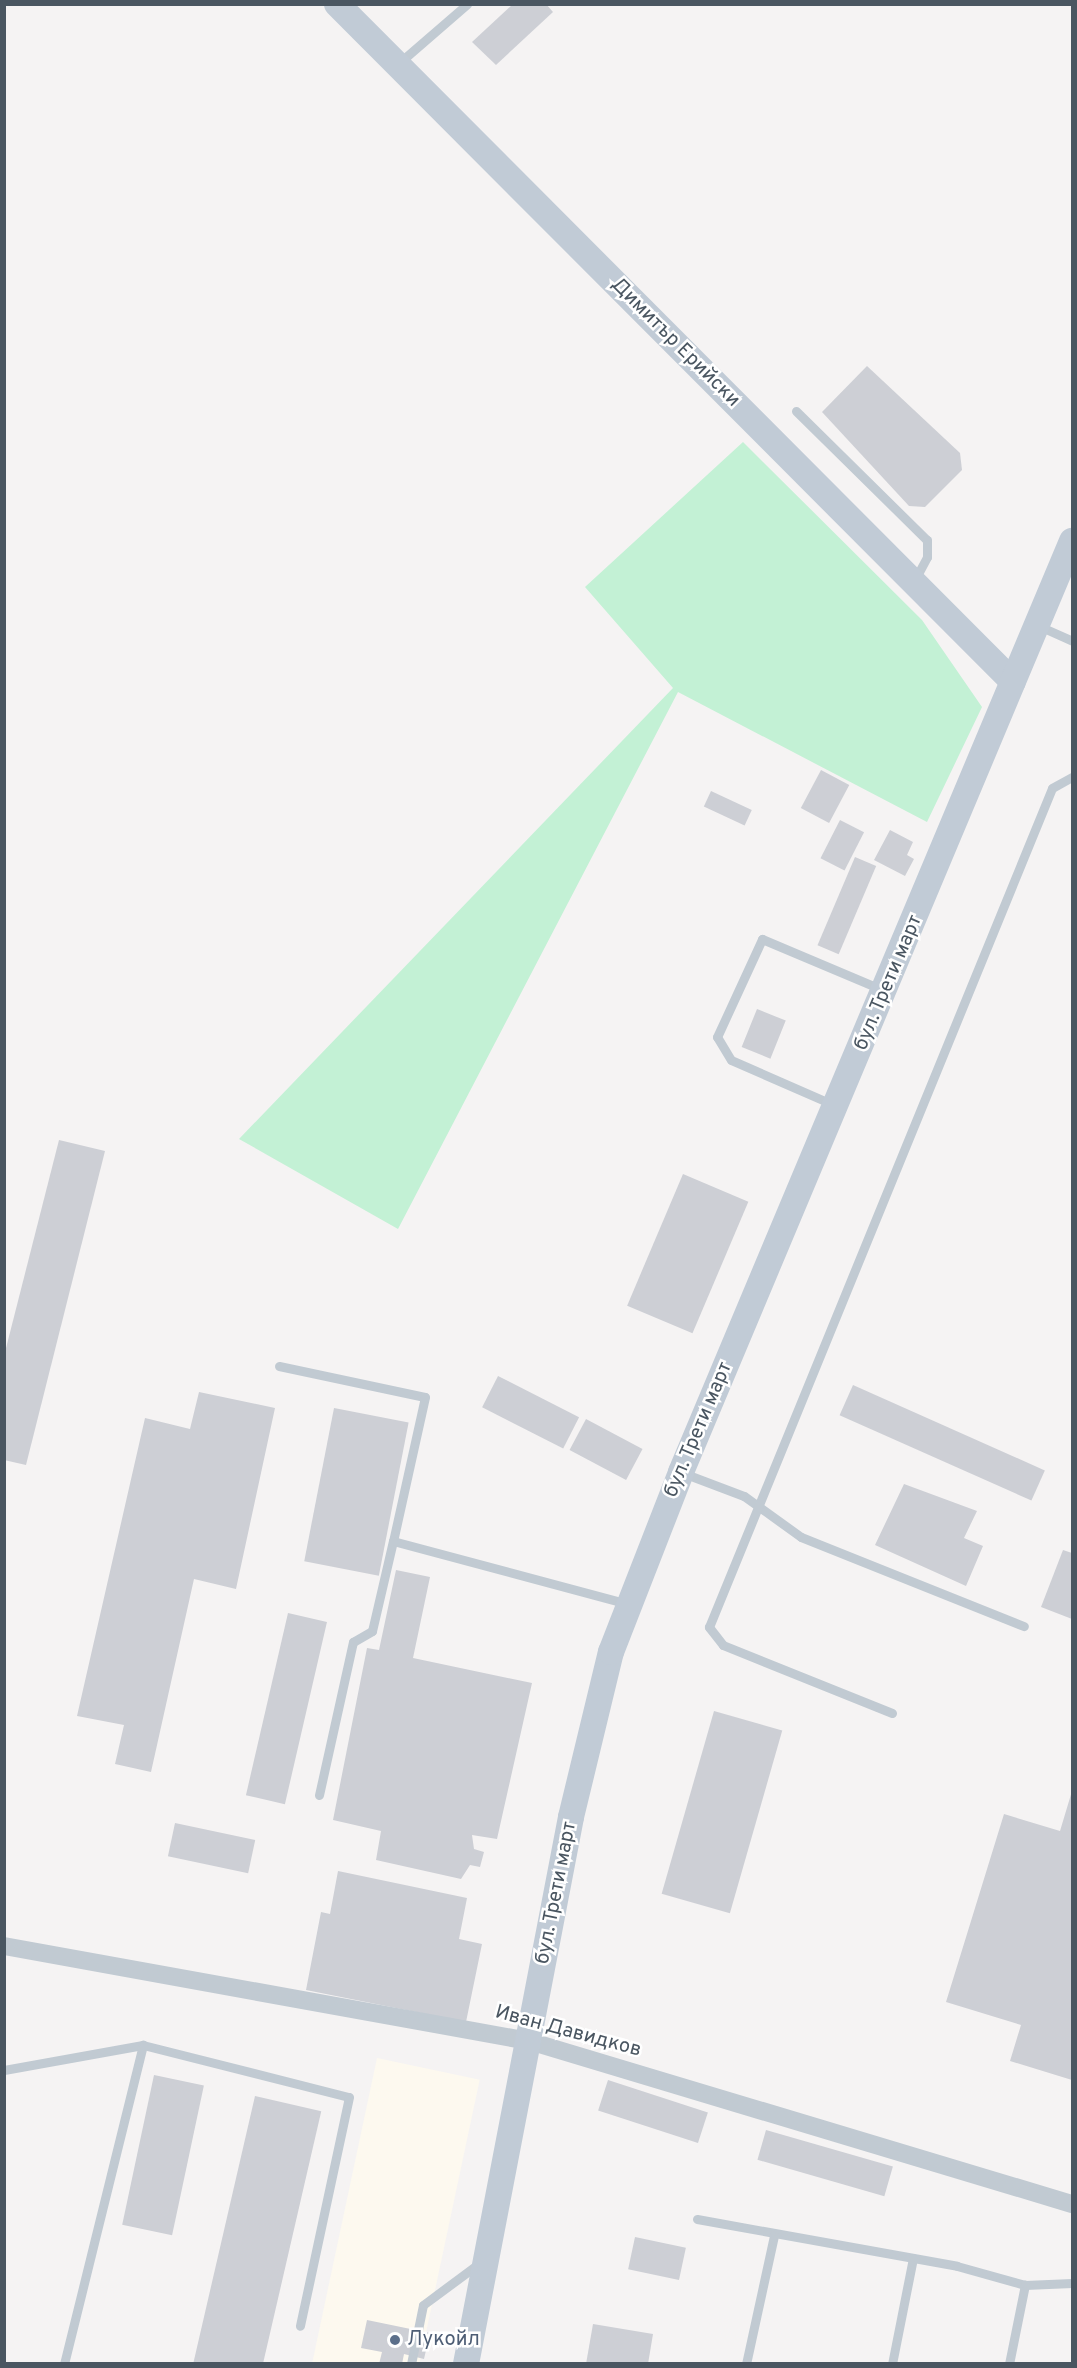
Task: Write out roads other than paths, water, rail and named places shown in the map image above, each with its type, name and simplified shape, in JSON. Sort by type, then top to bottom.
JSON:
[{"type":"main road","name":"Димитър Ерийски","points":[[337,4],[1013,682]]},
{"type":"main road","name":"бул. Трети март","points":[[466,2364],[571,1817],[628,1604],[1072,541]]},
{"type":"street","name":"Иван Давидков","points":[[4,1946],[529,2041],[1072,2204]]},
{"type":"lane","points":[[397,64],[467,4]]},
{"type":"lane","points":[[796,411],[927,540],[927,557],[913,582]]},
{"type":"lane","points":[[1037,625],[1072,641]]},
{"type":"lane","points":[[892,1713],[713,1636],[710,1627],[758,1504],[1052,788],[1072,777]]},
{"type":"lane","points":[[837,1107],[730,1060],[717,1037],[762,939],[885,991]]},
{"type":"lane","points":[[279,1366],[425,1397],[372,1631],[353,1642],[319,1795]]},
{"type":"lane","points":[[681,1473],[758,1504],[801,1537],[1023,1626]]},
{"type":"lane","points":[[393,1541],[628,1604]]},
{"type":"lane","points":[[64,2364],[143,2045]]},
{"type":"lane","points":[[4,2070],[143,2045],[349,2097],[300,2326]]},
{"type":"lane","points":[[697,2219],[774,2236],[914,2258],[1025,2285],[1072,2283]]},
{"type":"lane","points":[[746,2364],[774,2236]]},
{"type":"lane","points":[[411,2364],[423,2305],[488,2257]]},
{"type":"lane","points":[[892,2364],[914,2258]]},
{"type":"lane","points":[[1009,2364],[1025,2285]]},
{"type":"place","name":"Лукойл","points":[[395,2340]]}]
